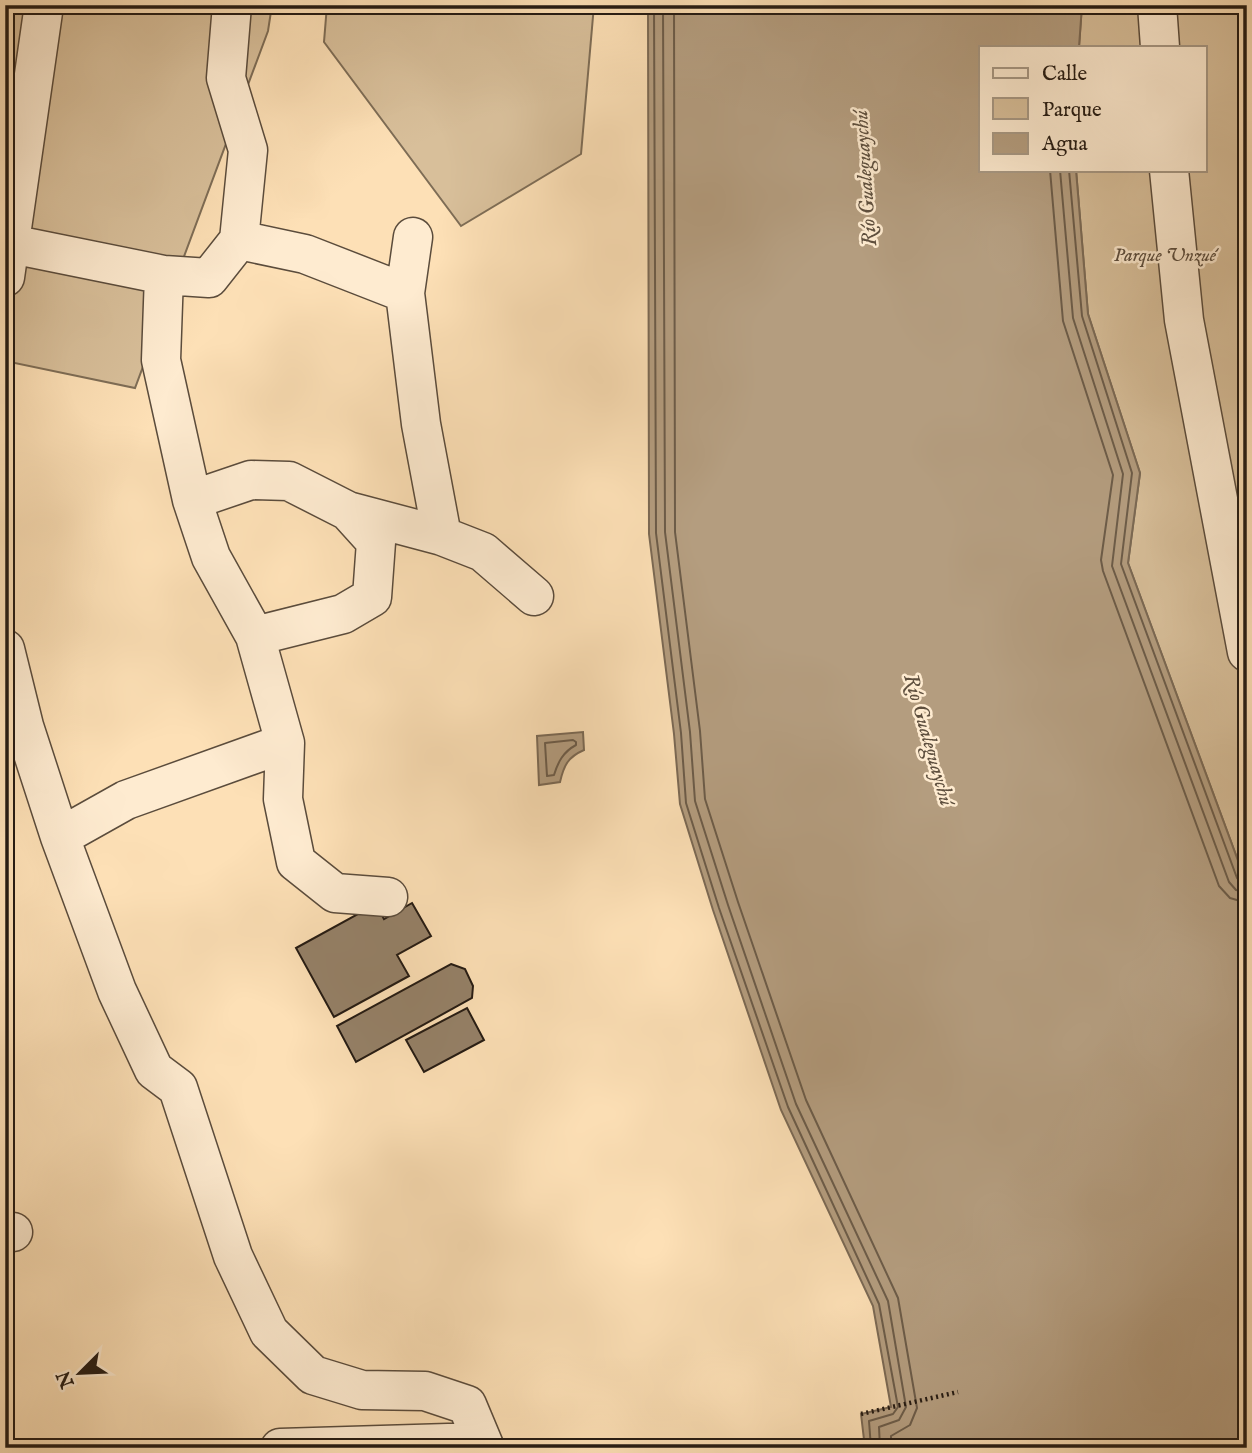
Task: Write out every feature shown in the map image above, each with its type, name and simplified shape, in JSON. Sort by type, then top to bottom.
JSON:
[{"type":"street","points":[[44,5],[8,261],[209,278],[239,240],[248,150],[226,78],[232,5]]},
{"type":"street","points":[[1157,5],[1160,46]]},
{"type":"street","points":[[1169,172],[1184,320],[1247,652]]},
{"type":"street","points":[[413,237],[405,293],[421,424],[442,536]]},
{"type":"street","points":[[239,240],[305,254],[405,293]]},
{"type":"street","points":[[164,275],[161,360],[192,500],[211,556],[255,636],[285,743],[283,799],[296,862],[335,893],[388,897]]},
{"type":"street","points":[[192,500],[251,480],[289,481],[348,511],[442,536],[483,552],[534,596]]},
{"type":"street","points":[[255,636],[343,614],[372,597],[376,542],[348,511]]},
{"type":"street","points":[[5,649],[15,727],[60,837],[117,991],[154,1069],[178,1088],[233,1256],[269,1332],[313,1375],[362,1390],[425,1391],[467,1405],[484,1445],[280,1448]]},
{"type":"street","points":[[60,837],[127,800],[285,743]]},
{"type":"path","points":[[861,1414],[958,1392]]},
{"type":"green space","points":[[5,5],[272,5],[268,31],[135,388],[5,361]]},
{"type":"green space","points":[[327,5],[594,5],[581,154],[461,226],[324,42]]},
{"type":"green space","name":"Parque Unzué","points":[[1082,5],[1247,5],[1247,885],[1128,563],[1140,473],[1088,314],[1076,172],[1206,172],[1206,46],[1079,46]]},
{"type":"water","name":"Río Gualeguaychú","points":[[648,5],[1082,5],[1079,46],[979,46],[979,172],[1076,172],[1088,314],[1140,473],[1128,563],[1247,885],[1247,1448],[865,1448],[861,1414],[891,1407],[873,1306],[781,1110],[680,804],[649,534]]},
{"type":"water","points":[[583,732],[584,750],[568,762],[560,782],[539,785],[537,736]]},
{"type":"building","points":[[412,903],[431,936],[397,955],[409,976],[334,1017],[296,948],[376,904],[384,919]]},
{"type":"building","points":[[451,964],[465,969],[473,986],[472,998],[356,1062],[337,1026]]},
{"type":"building","points":[[467,1008],[484,1040],[424,1072],[406,1040]]}]
